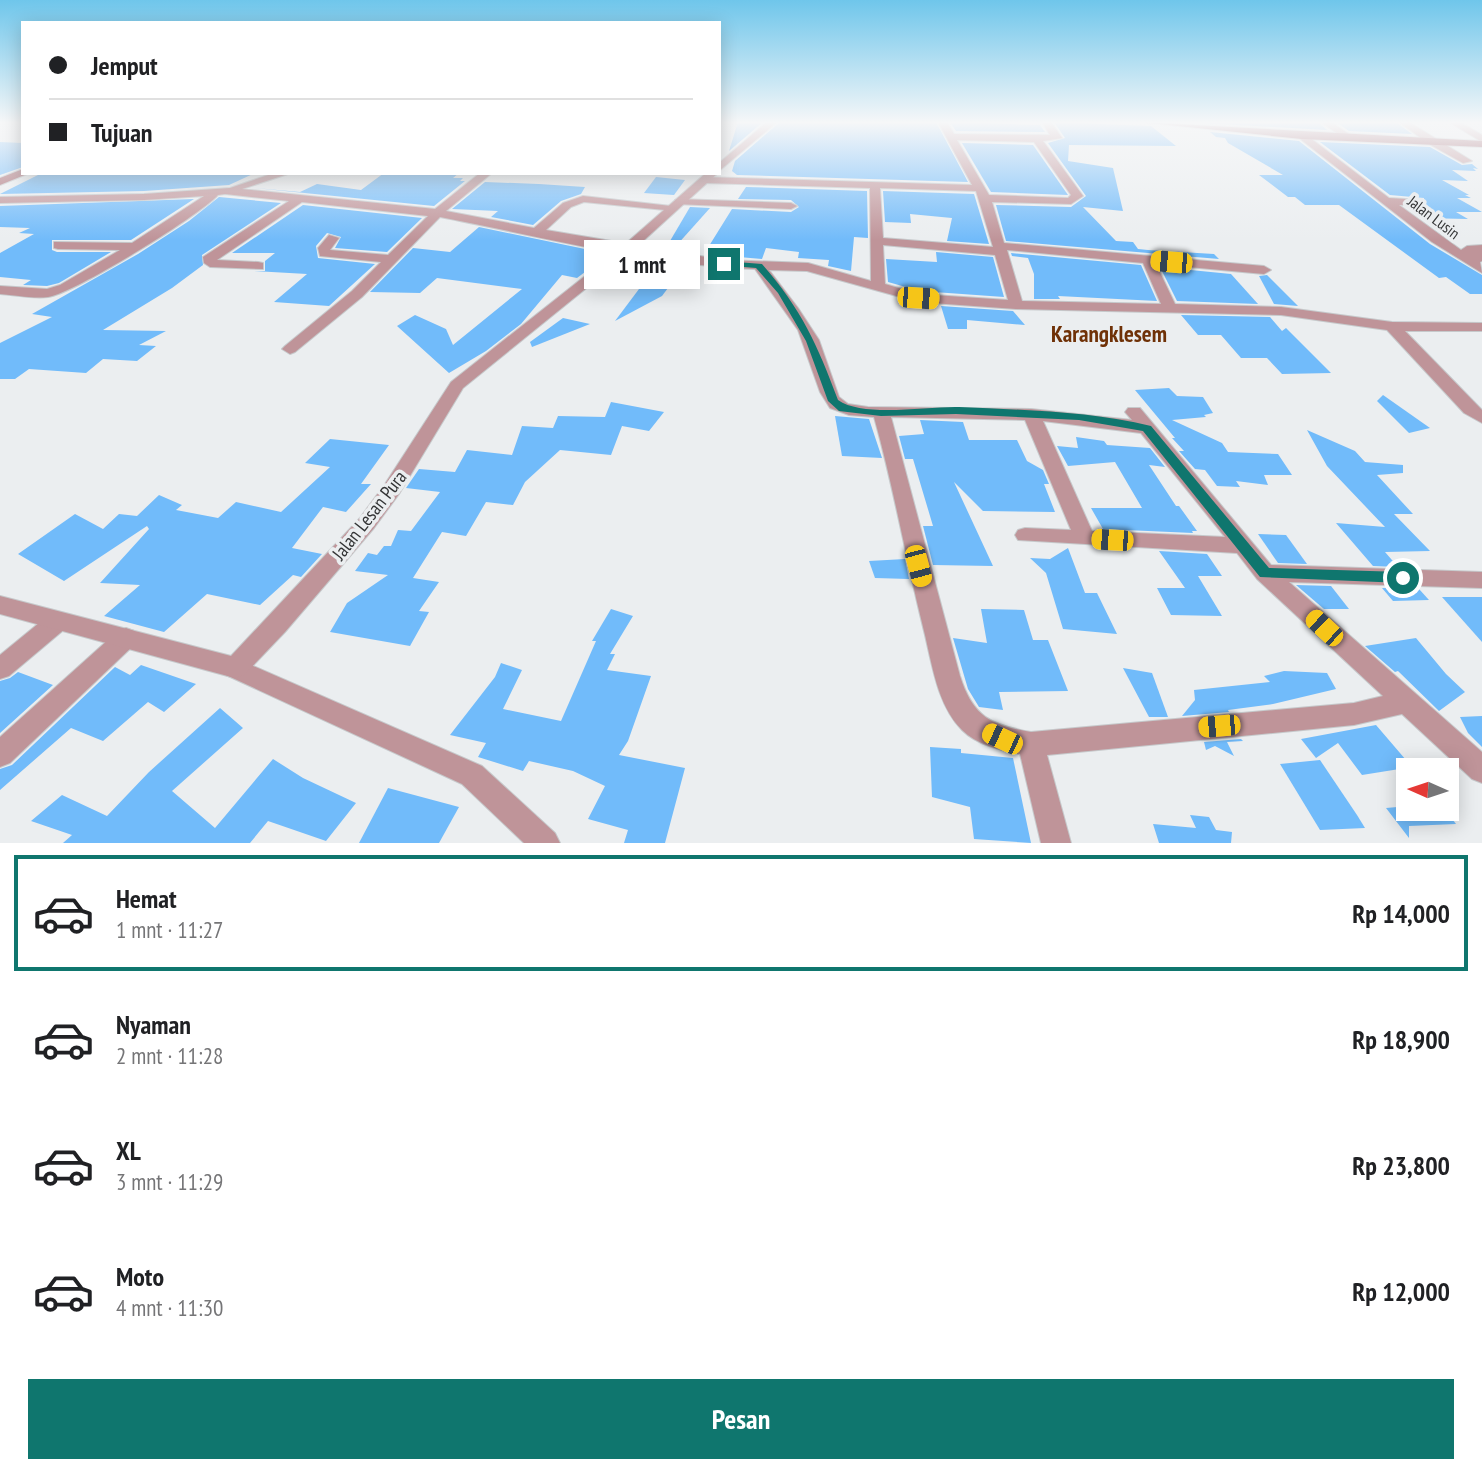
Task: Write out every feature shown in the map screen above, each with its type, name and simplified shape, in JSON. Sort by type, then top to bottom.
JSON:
[{"type":"main road","points":[[0,182],[21,173]]},
{"type":"street","points":[[964,161],[982,193],[1016,305]]},
{"type":"street","points":[[708,177],[1072,201],[1077,199],[1076,193],[1054,161]]},
{"type":"street","name":"Jalan Lusin","points":[[1335,161],[1436,239],[1482,269]]},
{"type":"street","points":[[0,290],[56,292],[135,247],[220,193],[279,175]]},
{"type":"street","points":[[290,349],[343,307],[437,213],[484,175]]},
{"type":"street","name":"Jalan Lesan Pura","points":[[235,668],[277,625],[373,514],[392,489],[457,385],[627,249],[708,177]]},
{"type":"street","points":[[789,220],[794,183]]},
{"type":"street","points":[[875,186],[878,288]]},
{"type":"street","points":[[0,200],[220,193],[301,198],[437,213],[627,249],[762,270],[814,268],[918,298],[1016,305],[1300,312],[1392,326],[1482,327]]},
{"type":"street","points":[[258,266],[210,263],[208,260],[301,198]]},
{"type":"street","points":[[536,232],[567,205],[583,200],[675,206],[790,206]]},
{"type":"street","points":[[1387,201],[1418,202]]},
{"type":"street","points":[[333,238],[324,248],[324,253],[393,259]]},
{"type":"street","points":[[876,241],[1264,270]]},
{"type":"street","points":[[58,245],[135,247]]},
{"type":"street","points":[[1482,249],[1467,250],[1482,260]]},
{"type":"street","points":[[1148,260],[1171,310]]},
{"type":"street","points":[[762,270],[781,292],[811,341],[833,401],[849,410],[956,410],[1141,420],[1265,573],[1482,770]]},
{"type":"street","points":[[1392,326],[1470,409],[1482,418]]},
{"type":"street","points":[[881,412],[897,463],[918,566],[955,693],[964,714],[978,728],[1002,739],[1031,744],[1354,714],[1404,702]]},
{"type":"street","points":[[1031,414],[1086,538]]},
{"type":"street","points":[[1025,535],[1243,546]]},
{"type":"street","points":[[1265,573],[1482,580]]},
{"type":"street","points":[[0,605],[235,668],[472,775],[545,843]]},
{"type":"street","points":[[0,669],[58,621]]},
{"type":"street","points":[[0,754],[126,638]]},
{"type":"street","points":[[1031,744],[1056,843]]},
{"type":"building","points":[[0,161],[21,161],[21,168],[0,175]]},
{"type":"building","points":[[735,161],[957,161],[968,182],[737,175],[732,171]]},
{"type":"building","points":[[973,161],[1044,161],[1068,195],[991,192]]},
{"type":"building","points":[[1061,161],[1113,168],[1123,211],[1083,207],[1116,241],[1133,242],[1138,249],[1214,254],[1219,259],[1006,241],[996,205],[1071,207],[1086,196]]},
{"type":"building","points":[[1260,161],[1325,161],[1430,244],[1482,275],[1482,294],[1470,294],[1446,277],[1439,278],[1339,205],[1305,205],[1295,197],[1288,197],[1259,175],[1283,175]]},
{"type":"building","points":[[1346,161],[1455,161],[1462,165],[1472,164],[1478,169],[1473,168],[1476,171],[1452,170],[1468,181],[1442,180],[1469,195],[1465,195],[1471,198],[1457,198],[1482,212],[1456,212],[1468,219],[1422,218],[1407,207],[1424,206],[1424,198],[1390,195]]},
{"type":"building","points":[[38,175],[251,175],[229,185],[144,191],[0,194]]},
{"type":"building","points":[[381,175],[457,175],[453,178],[463,178],[460,181],[465,181],[434,206],[255,188],[300,192],[317,184],[361,190]]},
{"type":"building","points":[[656,177],[685,180],[674,195],[644,193]]},
{"type":"building","points":[[485,182],[585,187],[581,194],[561,201],[533,225],[491,217],[498,211],[452,209]]},
{"type":"building","points":[[746,187],[867,191],[868,238],[854,237],[851,271],[828,266],[829,260],[798,258],[799,252],[766,248],[762,259],[704,254],[732,209],[791,212],[799,207],[791,200],[738,199]]},
{"type":"building","points":[[883,191],[974,194],[989,244],[947,241],[952,218],[910,214],[911,223],[885,222]]},
{"type":"building","points":[[219,197],[281,203],[202,255],[203,265],[172,288],[103,330],[166,331],[139,345],[156,346],[137,361],[103,359],[86,373],[29,369],[15,379],[0,379],[0,343],[52,317],[32,314],[138,254],[189,221]]},
{"type":"building","points":[[194,199],[131,240],[52,240],[52,250],[57,252],[111,252],[59,283],[47,286],[23,285],[31,280],[0,277],[0,253],[34,234],[19,233],[30,228],[0,227],[0,206]]},
{"type":"building","points":[[303,205],[422,218],[387,252],[335,248],[341,237],[327,233],[316,246],[318,258],[375,264],[329,306],[274,302],[307,274],[254,271],[265,271],[265,261],[275,253],[232,253]]},
{"type":"building","points":[[690,207],[710,208],[676,246],[670,241]]},
{"type":"building","points":[[479,227],[609,254],[577,278],[562,275],[521,324],[486,351],[449,373],[397,326],[415,315],[446,329],[453,345],[522,289],[437,278],[420,293],[370,292],[413,248],[450,252]]},
{"type":"building","points":[[936,252],[993,257],[1004,297],[920,291],[888,282],[886,259],[937,262]]},
{"type":"building","points":[[1011,253],[1141,265],[1157,301],[1058,296],[1060,299],[1034,299],[1034,274],[1028,258],[1012,256]]},
{"type":"building","points":[[628,257],[661,262],[650,275],[614,269]]},
{"type":"building","points":[[1160,267],[1231,274],[1258,304],[1177,301]]},
{"type":"building","points":[[1267,275],[1298,306],[1274,304],[1259,276]]},
{"type":"building","points":[[645,281],[671,284],[662,296],[615,321]]},
{"type":"building","points":[[941,306],[1013,311],[1025,325],[967,320],[967,329],[948,329]]},
{"type":"building","points":[[1181,315],[1270,317],[1282,331],[1286,328],[1331,373],[1282,374],[1267,358],[1241,358],[1221,335],[1198,335]]},
{"type":"building","points":[[563,318],[590,324],[532,347],[530,342]]},
{"type":"building","points":[[1169,388],[1177,396],[1203,397],[1213,413],[1204,415],[1206,417],[1172,420],[1222,443],[1228,452],[1278,454],[1292,475],[1264,475],[1268,485],[1236,481],[1240,487],[1217,486],[1205,470],[1195,469],[1179,451],[1184,451],[1135,390]]},
{"type":"building","points":[[1383,395],[1430,428],[1409,433],[1377,401]]},
{"type":"building","points":[[611,402],[664,412],[649,431],[622,426],[611,455],[560,450],[525,482],[513,505],[486,502],[466,536],[442,532],[413,578],[439,582],[419,611],[429,612],[410,646],[330,632],[347,603],[388,575],[355,571],[368,553],[377,555],[384,546],[391,546],[398,530],[411,531],[440,492],[406,488],[419,469],[455,472],[467,450],[512,455],[522,426],[553,428],[558,416],[605,417]]},
{"type":"building","points":[[835,416],[869,419],[882,458],[842,456]]},
{"type":"building","points":[[920,420],[963,422],[969,440],[1017,440],[1027,461],[1043,470],[1049,484],[1044,484],[1055,512],[983,511],[954,482],[993,566],[933,565],[923,526],[933,526],[913,459],[905,459],[899,436],[924,434]]},
{"type":"building","points":[[1307,430],[1355,451],[1365,462],[1403,465],[1403,473],[1377,475],[1413,514],[1394,514],[1430,551],[1385,552],[1398,567],[1373,566],[1336,523],[1385,527],[1327,466]]},
{"type":"building","points":[[1076,437],[1104,441],[1107,445],[1150,448],[1165,467],[1149,465],[1176,506],[1179,506],[1197,531],[1103,529],[1091,508],[1142,508],[1115,462],[1068,466],[1057,446],[1078,448]]},
{"type":"building","points":[[330,439],[389,445],[361,484],[371,484],[346,512],[323,507],[292,548],[322,554],[301,577],[293,575],[260,605],[207,594],[164,632],[104,616],[140,585],[100,583],[149,529],[147,526],[64,581],[18,554],[75,514],[103,529],[119,514],[137,516],[159,495],[182,505],[176,510],[218,518],[236,502],[281,512],[330,467],[305,463]]},
{"type":"building","points":[[1258,534],[1286,535],[1307,564],[1278,563]]},
{"type":"building","points":[[1068,548],[1085,593],[1097,593],[1117,634],[1063,629],[1046,573],[1030,558],[1050,559]]},
{"type":"building","points":[[1159,551],[1207,554],[1222,576],[1198,576],[1222,616],[1171,615],[1157,588],[1185,588]]},
{"type":"building","points":[[905,559],[909,579],[875,578],[869,561]]},
{"type":"building","points":[[1296,585],[1331,586],[1349,609],[1324,609]]},
{"type":"building","points":[[1382,588],[1419,589],[1429,600],[1393,601]]},
{"type":"building","points":[[1442,597],[1482,597],[1482,642]]},
{"type":"building","points":[[611,609],[633,616],[610,654],[615,654],[607,670],[651,676],[628,741],[619,755],[685,768],[665,843],[624,843],[628,830],[588,819],[605,786],[573,771],[529,761],[523,771],[478,757],[486,743],[450,735],[495,677],[501,663],[522,670],[503,709],[561,721],[596,641],[592,641]]},
{"type":"building","points":[[981,609],[1024,610],[1033,640],[1048,640],[1068,691],[999,692],[1003,710],[979,707],[968,689],[953,638],[987,643]]},
{"type":"building","points":[[1416,638],[1465,692],[1439,711],[1398,671],[1395,672],[1365,646]]},
{"type":"building","points":[[141,665],[196,684],[164,712],[148,702],[103,741],[71,728],[0,790],[0,769],[12,765],[115,667],[130,675]]},
{"type":"building","points":[[1123,668],[1152,673],[1168,717],[1149,717]]},
{"type":"building","points":[[1284,671],[1327,673],[1336,689],[1273,704],[1228,710],[1229,712],[1182,716],[1195,700],[1194,690],[1270,682],[1264,676]]},
{"type":"building","points":[[18,672],[53,685],[0,733],[0,681]]},
{"type":"building","points":[[220,708],[243,728],[172,791],[215,828],[273,759],[303,778],[356,803],[326,841],[268,821],[250,843],[63,843],[72,835],[31,821],[62,795],[107,816],[149,772]]},
{"type":"building","points":[[1482,716],[1482,747],[1468,733],[1460,717]]},
{"type":"building","points":[[1376,725],[1404,758],[1396,758],[1396,770],[1362,775],[1338,743],[1316,758],[1301,739]]},
{"type":"building","points":[[1243,741],[1227,742],[1234,756],[1215,746],[1206,750],[1204,742]]},
{"type":"building","points":[[930,747],[1013,758],[1031,843],[974,839],[970,807],[932,797]]},
{"type":"building","points":[[1320,760],[1365,828],[1320,830],[1280,764]]},
{"type":"building","points":[[388,788],[459,807],[439,843],[359,843]]},
{"type":"building","points":[[1396,807],[1396,821],[1454,821],[1456,824],[1409,826],[1409,838],[1386,808]]},
{"type":"building","points":[[1190,815],[1209,817],[1216,830],[1232,832],[1231,843],[1159,843],[1153,824],[1196,828]]},
{"type":"district","name":"Karangklesem","points":[[1109,334]]},
{"type":"route","points":[[724,264],[759,266],[781,292],[811,341],[833,401],[843,409],[881,412],[956,410],[1079,417],[1147,428],[1265,573],[1403,578]]}]
